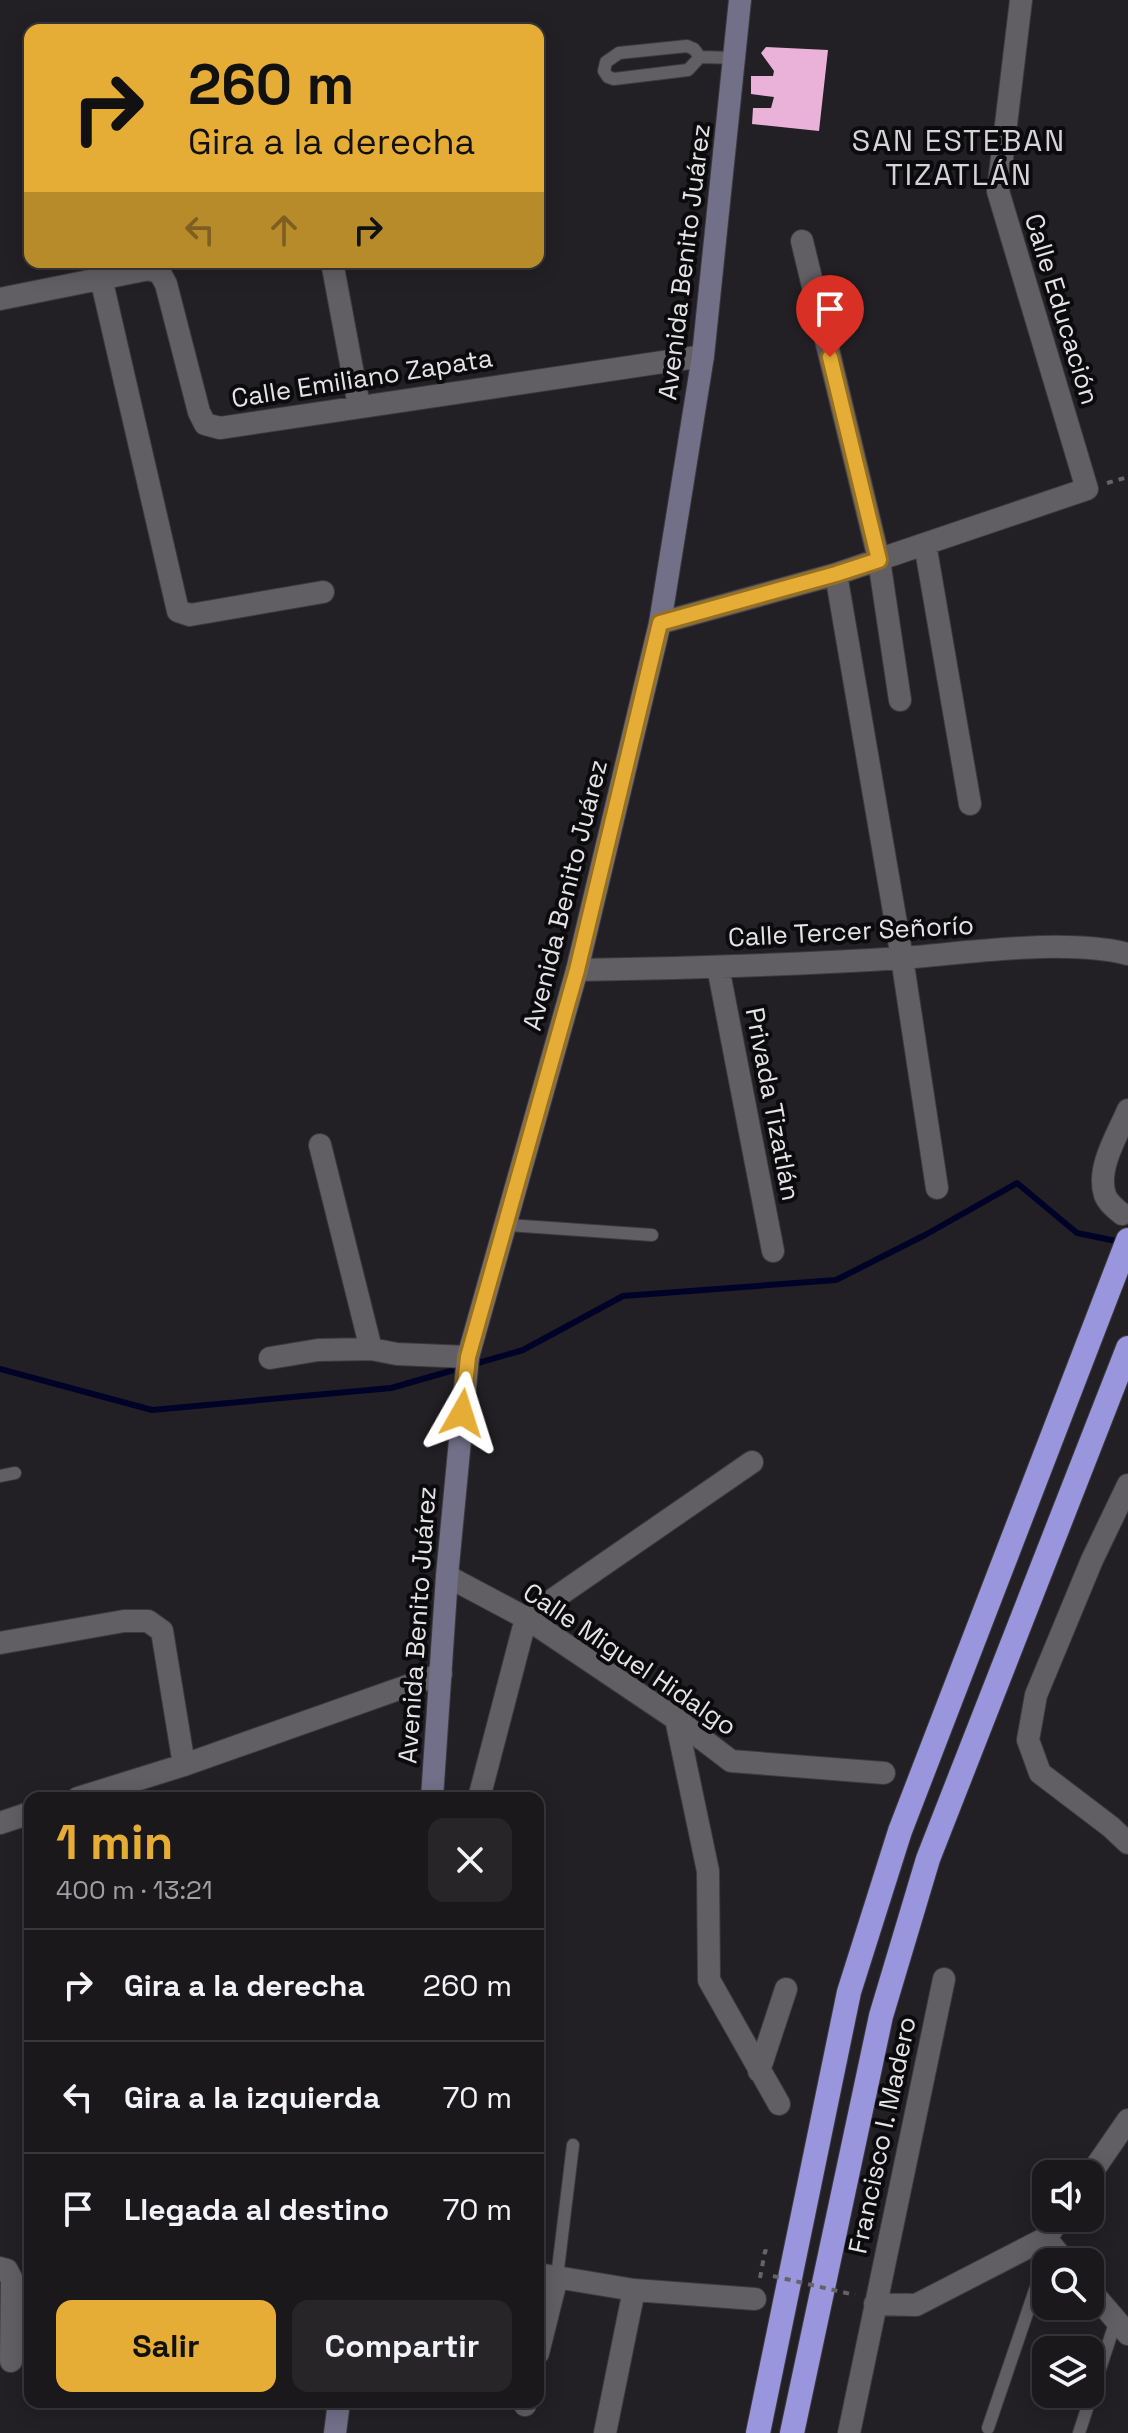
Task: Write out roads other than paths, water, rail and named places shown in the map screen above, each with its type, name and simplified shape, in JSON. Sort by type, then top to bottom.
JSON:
[{"type":"highway","points":[[758,2433],[849,1992],[905,1817],[1128,1240]]},
{"type":"highway","points":[[792,2433],[881,2016],[928,1859],[1128,1348]]},
{"type":"main road","name":"Avenida Benito Juárez","points":[[432,1792],[447,1576],[468,1357],[577,970],[660,623],[703,356],[740,0]]},
{"type":"main road","points":[[335,2433],[338,2408]]},
{"type":"street","name":"Calle Educación","points":[[925,544],[1087,489],[998,191],[1021,0]]},
{"type":"street","points":[[802,241],[879,560],[900,700]]},
{"type":"street","points":[[333,268],[359,406]]},
{"type":"street","name":"Calle Emiliano Zapata","points":[[0,299],[149,269],[160,273],[166,284],[199,412],[205,424],[220,428],[703,356]]},
{"type":"street","points":[[101,278],[178,611],[190,615],[323,592]]},
{"type":"street","points":[[660,623],[836,574],[925,544],[970,804]]},
{"type":"street","points":[[836,574],[902,958],[937,1188]]},
{"type":"street","name":"Calle Tercer Señorío","points":[[577,970],[718,967],[1033,948],[1101,948],[1128,954]]},
{"type":"street","name":"Privada Tizatlán","points":[[718,967],[773,1251]]},
{"type":"street","points":[[1122,1214],[1105,1194],[1103,1179],[1106,1160],[1128,1110]]},
{"type":"street","points":[[320,1145],[371,1349]]},
{"type":"street","points":[[270,1358],[318,1350],[371,1349],[397,1354],[468,1357]]},
{"type":"street","points":[[481,1792],[526,1618],[752,1462]]},
{"type":"street","points":[[1128,1485],[1092,1560],[1036,1695],[1028,1740],[1040,1773],[1128,1843]]},
{"type":"street","name":"Calle Miguel Hidalgo","points":[[447,1576],[526,1618],[676,1719],[731,1761],[884,1773]]},
{"type":"street","points":[[0,1643],[124,1621],[148,1621],[162,1631],[184,1765]]},
{"type":"street","points":[[97,1792],[184,1765],[441,1674]]},
{"type":"street","points":[[676,1719],[708,1871],[709,1980],[779,2104]]},
{"type":"street","points":[[0,1823],[24,1815]]},
{"type":"street","name":"Francisco I. Madero","points":[[849,2433],[865,2299],[944,1979]]},
{"type":"street","points":[[759,2071],[786,1989]]},
{"type":"street","points":[[1100,2160],[1128,2120]]},
{"type":"street","points":[[865,2299],[916,2305],[1032,2262]]},
{"type":"street","points":[[0,2268],[7,2270],[12,2280],[14,2361]]},
{"type":"street","points":[[544,2306],[548,2275],[634,2290],[755,2299]]},
{"type":"street","points":[[605,2433],[634,2290]]},
{"type":"street","points":[[1104,2306],[1122,2327]]},
{"type":"lane","points":[[700,57],[688,70],[614,79],[604,71],[606,62],[619,53],[687,46],[700,57],[736,58]]},
{"type":"lane","points":[[507,1225],[652,1235]]},
{"type":"lane","points":[[0,1476],[15,1473]]},
{"type":"lane","points":[[548,2275],[573,2145]]},
{"type":"lane","points":[[988,2428],[1032,2299]]},
{"type":"lane","points":[[1079,2433],[1122,2327]]},
{"type":"waterway","points":[[471,1365],[523,1350],[623,1296],[836,1280],[1017,1183],[1077,1233],[1121,1242]]},
{"type":"waterway","points":[[0,1369],[152,1410],[391,1388],[461,1368]]},
{"type":"district","name":"SAN ESTEBAN TIZATLÁN","points":[[959,157]]}]
